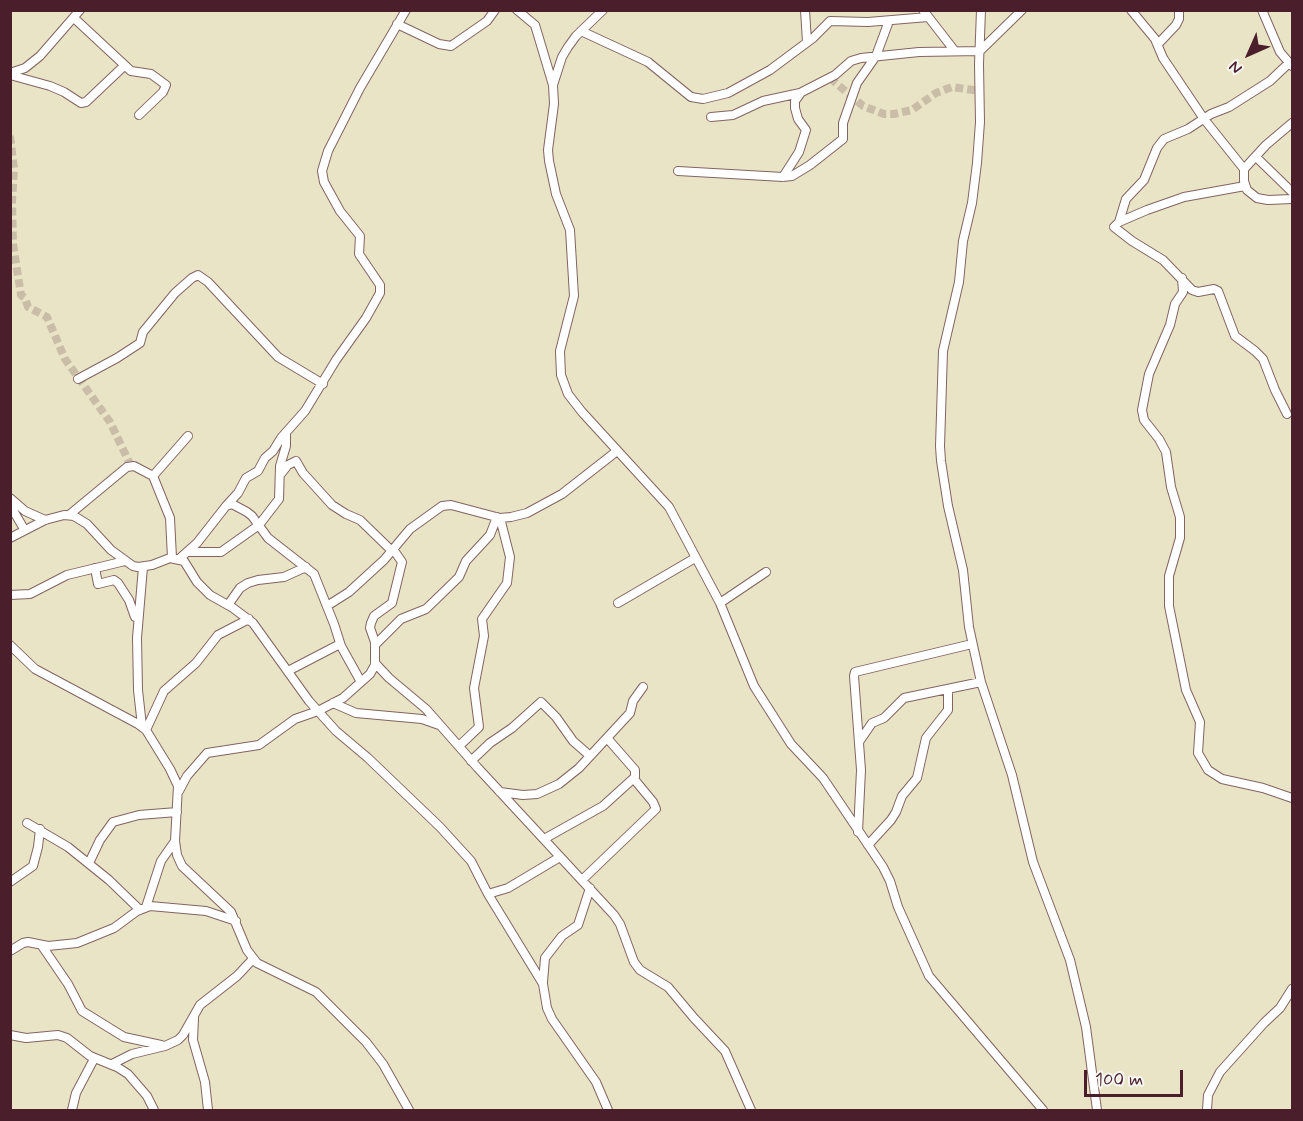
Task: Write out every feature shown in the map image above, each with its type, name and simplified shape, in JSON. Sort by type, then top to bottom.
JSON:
[{"type":"street","points":[[10,74],[32,63],[80,10]]},
{"type":"street","points":[[10,538],[45,520],[69,515],[78,517],[111,550],[125,561],[138,567],[175,559],[197,543],[238,493],[246,478],[258,471],[264,460],[294,425],[366,318],[381,288],[359,254],[360,236],[343,215],[327,188],[322,170],[328,151],[360,88],[406,10]]},
{"type":"street","points":[[397,24],[439,44],[451,46],[487,21],[495,10]]},
{"type":"street","points":[[517,10],[532,21],[537,28],[553,85],[554,104],[548,150],[549,161],[556,194],[568,221],[574,296],[574,306],[560,346],[561,375],[568,394],[576,406],[667,504],[720,603],[731,635],[754,686],[791,744],[823,778],[868,844],[890,881],[898,907],[934,984],[1043,1110]]},
{"type":"street","points":[[553,85],[562,57],[581,31],[603,10]]},
{"type":"street","points":[[805,10],[807,42]]},
{"type":"street","points":[[858,10],[861,21]]},
{"type":"street","points":[[981,10],[981,112],[977,163],[974,193],[963,241],[959,282],[943,351],[940,446],[948,506],[963,570],[972,644],[981,682],[1012,775],[1033,862],[1070,960],[1086,1027],[1097,1110]]},
{"type":"street","points":[[711,117],[733,115],[763,101],[800,93],[835,75],[856,59],[954,50],[980,51],[1022,10]]},
{"type":"street","points":[[1131,10],[1158,44],[1163,58],[1204,119],[1244,169],[1245,186],[1249,192],[1257,198],[1293,199]]},
{"type":"street","points":[[1158,44],[1176,25],[1179,10]]},
{"type":"street","points":[[1119,222],[1126,199],[1144,180],[1159,144],[1168,136],[1188,129],[1211,114],[1229,107],[1270,81],[1291,64],[1280,52],[1262,10]]},
{"type":"street","points":[[581,31],[648,62],[680,89],[698,99],[728,93],[770,70],[824,29],[830,21],[889,21],[926,14],[954,50]]},
{"type":"street","points":[[74,18],[124,66],[131,71],[152,74],[167,86],[139,115]]},
{"type":"street","points":[[678,171],[783,177],[797,174],[843,139],[843,123],[857,83],[876,56],[889,21]]},
{"type":"street","points":[[10,74],[50,86],[81,104],[86,102],[124,66]]},
{"type":"street","points":[[783,177],[799,152],[806,130],[798,119],[795,108],[795,101],[800,93]]},
{"type":"street","points":[[1244,169],[1266,145],[1293,123]]},
{"type":"street","points":[[1256,157],[1293,192]]},
{"type":"street","points":[[1245,186],[1190,195],[1147,210],[1119,222],[1114,227],[1163,260],[1194,291],[1214,289],[1218,291],[1235,336],[1263,359],[1287,414]]},
{"type":"street","points":[[78,379],[117,358],[140,342],[143,332],[175,293],[198,275],[208,282],[278,357],[323,384]]},
{"type":"street","points":[[1182,278],[1183,292],[1175,304],[1170,325],[1149,374],[1142,410],[1144,420],[1166,452],[1180,517],[1180,538],[1169,576],[1169,606],[1186,690],[1200,722],[1198,753],[1208,770],[1222,779],[1263,788],[1293,798]]},
{"type":"street","points":[[187,552],[221,552],[259,525],[278,501],[279,476],[286,446],[286,434]]},
{"type":"street","points":[[153,476],[189,436]]},
{"type":"street","points":[[327,606],[349,592],[393,550],[410,529],[445,505],[499,517],[510,518],[527,513],[584,478],[617,451]]},
{"type":"street","points":[[178,791],[187,776],[207,753],[259,745],[294,718],[318,711],[343,698],[370,674],[375,663],[371,623],[374,616],[392,603],[402,562],[393,550],[360,520],[332,505],[295,461],[288,465],[279,476]]},
{"type":"street","points":[[69,515],[127,467],[134,466],[153,476],[170,518],[175,559]]},
{"type":"street","points":[[10,498],[25,511],[45,520]]},
{"type":"street","points":[[226,506],[232,504],[247,512],[268,538],[306,567],[317,580],[340,644],[361,682]]},
{"type":"street","points":[[10,505],[24,529]]},
{"type":"street","points":[[375,645],[401,619],[426,609],[459,577],[466,561],[490,535],[499,517]]},
{"type":"street","points":[[459,746],[479,727],[474,688],[484,636],[482,620],[508,580],[510,557],[499,517]]},
{"type":"street","points":[[618,603],[695,558]]},
{"type":"street","points":[[175,559],[186,563],[204,589],[214,598],[249,619],[318,711],[336,731],[368,758],[457,844],[476,868],[488,894],[543,984]]},
{"type":"street","points":[[10,595],[30,594],[67,574],[125,561]]},
{"type":"street","points":[[143,567],[137,621],[138,690],[144,728],[170,769],[178,791],[175,841],[177,855],[182,866],[231,912],[253,959],[265,969],[303,985],[324,999],[366,1042],[383,1064],[409,1110]]},
{"type":"street","points":[[228,605],[240,588],[248,583],[284,577],[306,567]]},
{"type":"street","points":[[95,568],[99,584],[114,580],[118,583],[129,600],[137,621]]},
{"type":"street","points":[[720,603],[766,572]]},
{"type":"street","points":[[144,728],[164,691],[196,663],[218,635],[249,619]]},
{"type":"street","points":[[288,671],[340,644]]},
{"type":"street","points":[[858,832],[861,793],[855,672],[972,644]]},
{"type":"street","points":[[10,645],[35,669],[144,728]]},
{"type":"street","points":[[375,663],[443,727],[590,888],[620,924],[634,962],[640,970],[668,987],[693,1018],[725,1051],[751,1110]]},
{"type":"street","points":[[859,742],[872,723],[884,718],[904,698],[981,682]]},
{"type":"street","points":[[500,792],[523,795],[544,792],[571,775],[632,711],[633,701],[643,687]]},
{"type":"street","points":[[868,844],[891,820],[902,795],[916,778],[926,738],[948,710],[948,689]]},
{"type":"street","points":[[471,760],[541,702],[556,717],[573,741],[589,755]]},
{"type":"street","points":[[333,703],[356,713],[422,719],[443,727]]},
{"type":"street","points":[[544,839],[603,806],[634,778],[636,771],[607,738]]},
{"type":"street","points":[[582,880],[656,809],[634,778]]},
{"type":"street","points":[[88,863],[113,822],[139,815],[177,812]]},
{"type":"street","points":[[27,823],[68,847],[143,908],[206,911],[236,921]]},
{"type":"street","points":[[10,882],[33,866],[40,830]]},
{"type":"street","points":[[10,951],[28,942],[42,946],[77,943],[114,928],[143,908],[161,861],[175,841]]},
{"type":"street","points":[[488,894],[508,888],[560,857]]},
{"type":"street","points":[[590,888],[578,925],[562,936],[545,958],[543,984],[547,1008],[552,1018],[599,1087],[608,1110]]},
{"type":"street","points":[[42,946],[69,984],[82,1011],[124,1037],[165,1046]]},
{"type":"street","points":[[112,1064],[132,1054],[165,1046],[183,1035],[200,1005],[237,976],[253,959]]},
{"type":"street","points":[[1207,1110],[1208,1095],[1220,1072],[1280,1008],[1293,989]]},
{"type":"street","points":[[194,1015],[193,1040],[205,1082],[208,1110]]},
{"type":"street","points":[[10,1035],[26,1038],[45,1035],[62,1036],[94,1059],[112,1064],[129,1075],[147,1096],[154,1110]]},
{"type":"street","points":[[72,1110],[76,1093],[94,1059]]},
{"type":"tunnel","points":[[830,78],[863,106],[884,114],[912,110],[936,93],[952,87],[980,91]]},
{"type":"tunnel","points":[[10,136],[14,169],[13,244],[21,295],[25,298],[28,307],[47,317],[65,359],[110,422],[131,466]]}]
